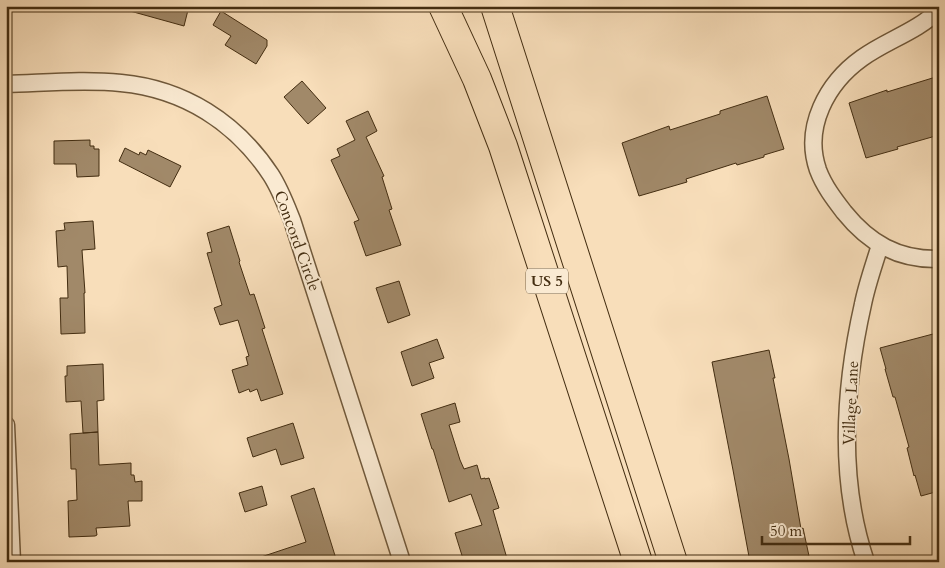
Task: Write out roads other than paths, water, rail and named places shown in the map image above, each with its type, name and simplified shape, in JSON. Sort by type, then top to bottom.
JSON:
[{"type":"highway","name":"US 5","points":[[443,6],[477,79],[503,146],[638,562]]},
{"type":"highway","name":"US 5","points":[[495,6],[673,562]]},
{"type":"street","points":[[939,10],[916,28],[872,52],[850,67],[832,87],[820,110],[816,122],[814,147],[815,159],[828,190],[859,229],[880,245],[906,256],[939,258]]},
{"type":"street","name":"Concord Circle","points":[[6,84],[107,82],[134,84],[158,90],[190,101],[213,114],[242,139],[257,156],[276,184],[292,220],[402,562]]},
{"type":"street","name":"Village Lane","points":[[866,562],[855,520],[851,494],[848,410],[852,364],[863,304],[880,245]]},
{"type":"street","points":[[6,425],[12,562]]}]
